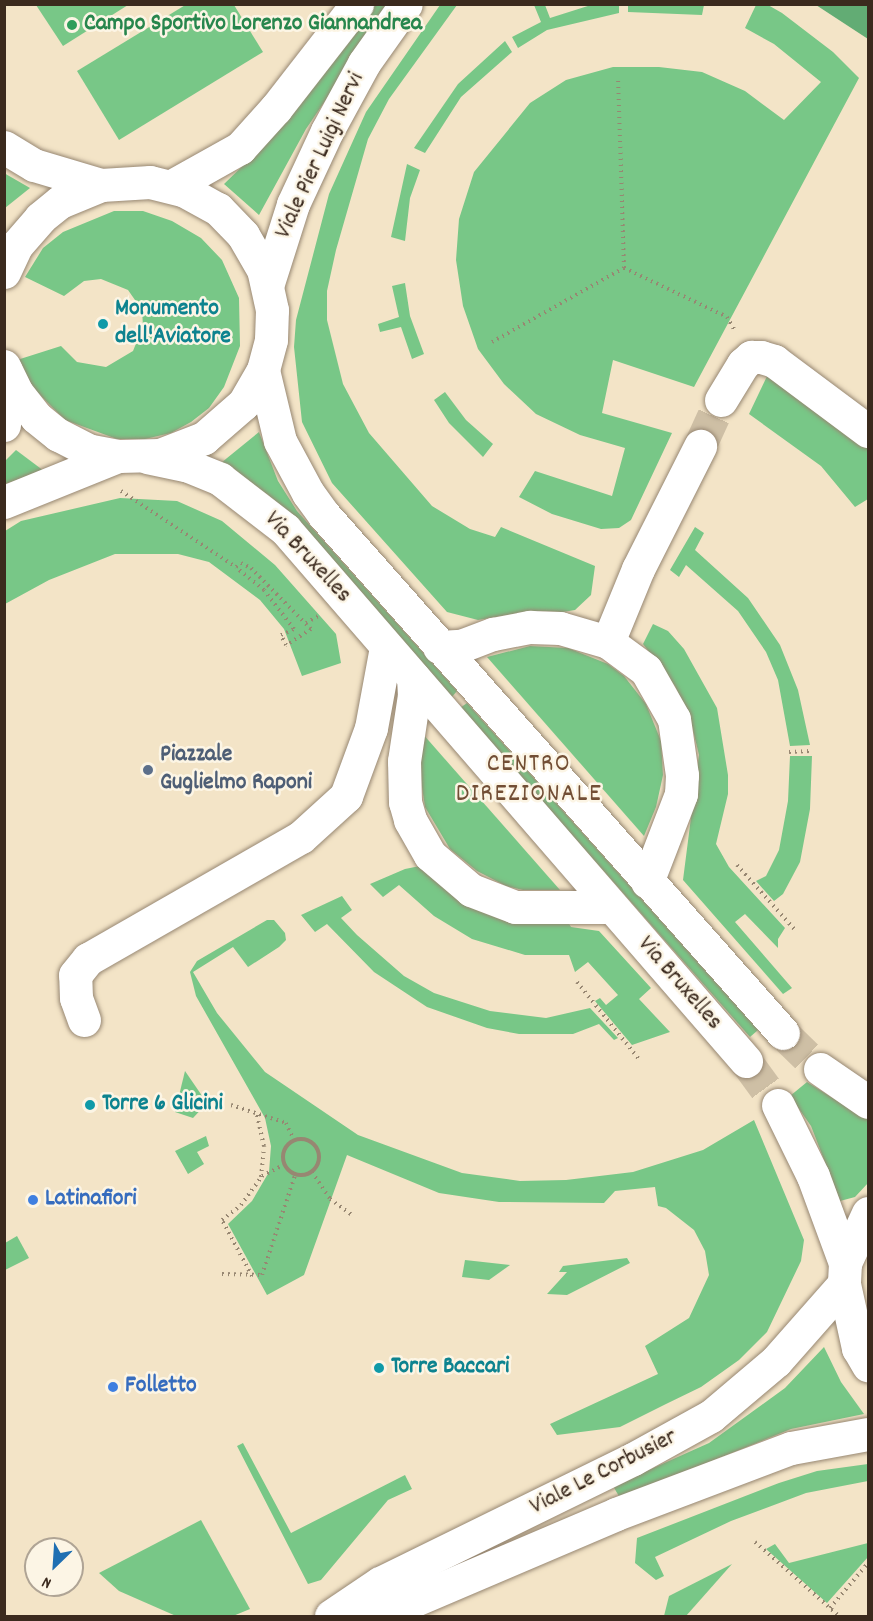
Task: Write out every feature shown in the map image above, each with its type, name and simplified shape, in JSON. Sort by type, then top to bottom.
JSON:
[{"type":"street","name":"Viale Pier Luigi Nervi","points":[[172,186],[240,148],[276,108],[357,4]]},
{"type":"street","name":"Viale Pier Luigi Nervi","points":[[268,283],[293,204],[327,131],[364,63],[406,4]]},
{"type":"street","points":[[4,147],[34,165],[101,185]]},
{"type":"street","points":[[4,272],[16,246],[40,218],[60,202],[101,185],[150,182],[172,186],[218,209],[243,235],[268,283],[272,310],[271,340],[263,370],[243,404],[224,424],[174,452],[132,457],[4,502]]},
{"type":"street","points":[[721,400],[751,357],[774,361],[868,431]]},
{"type":"street","points":[[4,425],[5,368]]},
{"type":"street","name":"Via Bruxelles","points":[[5,368],[36,417],[58,435],[87,450],[186,465],[220,479],[262,508],[305,550],[386,647],[746,1061]]},
{"type":"street","name":"Via Bruxelles","points":[[263,370],[280,441],[308,494],[439,648],[783,1033]]},
{"type":"street","points":[[608,642],[638,569],[700,446]]},
{"type":"street","points":[[439,648],[461,646],[493,634],[530,627],[569,630],[608,642],[646,670],[668,705],[678,738],[681,794],[647,882]]},
{"type":"street","points":[[84,1020],[76,998],[75,975],[88,959],[300,837],[346,796],[371,728],[386,647]]},
{"type":"street","points":[[412,677],[414,695],[404,761],[405,802],[410,820],[430,855],[471,890],[515,907],[612,907]]},
{"type":"street","points":[[820,1069],[868,1102]]},
{"type":"street","points":[[778,1106],[813,1176],[844,1274],[858,1348],[868,1365]]},
{"type":"street","name":"Viale Le Corbusier","points":[[331,1617],[380,1583],[633,1459],[711,1416],[776,1361],[844,1274],[868,1213]]},
{"type":"street","name":"Viale Le Corbusier","points":[[355,1617],[396,1608],[616,1514],[791,1448],[868,1434]]},
{"type":"path","points":[[618,76],[624,268]]},
{"type":"path","points":[[492,342],[624,268]]},
{"type":"path","points":[[624,268],[727,317],[751,357]]},
{"type":"path","points":[[121,491],[236,567],[264,590],[294,629],[281,635],[286,645],[312,629],[266,579],[241,563],[236,567]]},
{"type":"path","points":[[306,623],[326,612]]},
{"type":"path","points":[[789,752],[810,751]]},
{"type":"path","points":[[737,865],[796,931]]},
{"type":"path","points":[[577,982],[639,1059]]},
{"type":"path","points":[[231,1105],[286,1123],[294,1140]]},
{"type":"path","points":[[257,1115],[264,1146],[261,1177]]},
{"type":"path","points":[[284,1165],[285,1147],[294,1140],[308,1140],[318,1149],[319,1161],[312,1172],[295,1175]]},
{"type":"path","points":[[252,1276],[222,1220],[241,1205],[261,1177],[284,1165]]},
{"type":"path","points":[[284,1165],[295,1175]]},
{"type":"path","points":[[312,1172],[330,1199],[352,1215]]},
{"type":"path","points":[[222,1274],[262,1275],[295,1175]]},
{"type":"path","points":[[755,1542],[839,1617]]},
{"type":"path","points":[[830,1608],[868,1563]]},
{"type":"green space","points":[[187,4],[234,5],[263,52],[119,140],[77,71]]},
{"type":"green space","name":"Campo Sportivo Lorenzo Giannandrea","points":[[36,5],[128,5],[63,46]]},
{"type":"green space","points":[[373,5],[390,5],[306,129],[259,215],[224,184],[254,155]]},
{"type":"green space","points":[[440,5],[457,5],[389,99],[368,139],[336,250],[327,291],[327,320],[343,384],[369,433],[432,506],[470,529],[495,537],[501,527],[595,566],[591,595],[575,610],[533,611],[478,620],[447,612],[332,483],[302,422],[294,347],[296,320],[329,194],[366,112]]},
{"type":"green space","points":[[534,5],[545,5],[550,18],[591,5],[619,5],[619,13],[547,30],[518,48],[512,37],[541,22]]},
{"type":"green space","points":[[628,5],[704,5],[702,15],[628,12]]},
{"type":"green space","points":[[756,5],[768,5],[782,13],[833,52],[859,78],[694,387],[613,360],[602,413],[672,433],[631,520],[619,528],[601,529],[552,514],[519,497],[535,471],[612,496],[625,448],[580,435],[536,414],[504,384],[478,349],[463,306],[456,260],[459,219],[474,172],[530,103],[566,80],[613,67],[659,67],[702,72],[745,91],[784,120],[821,82],[774,44],[745,28]]},
{"type":"green space","points":[[816,5],[868,5],[868,39]]},
{"type":"green space","points":[[505,41],[512,52],[461,97],[425,153],[414,148],[458,84]]},
{"type":"green space","points":[[407,164],[420,170],[410,198],[405,241],[391,237]]},
{"type":"green space","points":[[4,173],[30,188],[5,208],[4,208]]},
{"type":"green space","points":[[114,211],[143,211],[172,221],[201,238],[222,260],[239,298],[240,346],[224,387],[209,408],[191,422],[171,433],[145,439],[117,439],[65,420],[33,388],[17,360],[61,346],[77,362],[106,367],[133,351],[143,326],[142,310],[128,290],[101,279],[84,281],[64,296],[25,277],[43,248],[63,232]]},
{"type":"green space","points":[[405,283],[410,316],[424,354],[412,359],[401,327],[380,332],[378,324],[399,317],[392,286]]},
{"type":"green space","points":[[769,372],[868,446],[868,499],[855,507],[821,466],[749,414]]},
{"type":"green space","points":[[445,392],[466,420],[493,444],[483,457],[449,423],[434,400]]},
{"type":"green space","points":[[259,432],[278,481],[297,511],[457,691],[451,698],[292,516],[267,494],[216,467]]},
{"type":"green space","points":[[16,450],[44,471],[5,484],[5,461]]},
{"type":"green space","points":[[120,498],[177,501],[222,521],[275,565],[336,634],[341,663],[302,676],[284,629],[260,600],[209,562],[178,554],[115,554],[49,580],[5,604],[5,531],[21,521]]},
{"type":"green space","points":[[695,527],[704,533],[695,550],[748,598],[780,645],[798,690],[810,745],[790,746],[778,680],[766,652],[738,611],[686,565],[679,577],[670,570]]},
{"type":"green space","points":[[653,624],[668,631],[684,649],[717,708],[728,775],[728,794],[716,844],[729,867],[785,928],[778,939],[778,948],[745,914],[735,922],[792,988],[783,994],[683,880],[699,755],[690,718],[675,686],[643,644]]},
{"type":"green space","points":[[530,646],[568,648],[608,664],[624,676],[646,704],[661,741],[663,775],[656,807],[644,836],[487,657]]},
{"type":"green space","points":[[467,703],[758,1030],[750,1037],[460,708]]},
{"type":"green space","points":[[422,733],[560,890],[523,890],[506,886],[477,871],[450,849],[425,807],[419,767]]},
{"type":"green space","points":[[790,756],[812,756],[810,809],[800,862],[783,894],[774,901],[756,881],[766,876],[779,850],[788,801]]},
{"type":"green space","points":[[425,865],[568,922],[571,927],[599,931],[651,988],[639,999],[670,1032],[632,1045],[595,1001],[600,998],[606,1005],[618,995],[588,962],[575,972],[569,955],[525,955],[472,939],[434,916],[399,885],[383,897],[370,884],[405,869]]},
{"type":"green space","points":[[342,896],[352,910],[341,918],[357,935],[404,976],[434,993],[490,1011],[546,1018],[590,1008],[618,1038],[614,1040],[599,1024],[573,1034],[519,1034],[487,1028],[427,1007],[374,972],[327,924],[315,932],[301,915]]},
{"type":"green space","points":[[267,920],[274,920],[285,933],[286,940],[279,947],[248,967],[233,947],[193,972],[217,1013],[265,1072],[358,1135],[462,1173],[520,1181],[566,1180],[633,1172],[703,1150],[754,1120],[804,1240],[801,1261],[767,1332],[739,1360],[701,1387],[620,1427],[557,1435],[550,1424],[658,1374],[645,1346],[689,1318],[709,1275],[705,1251],[694,1230],[666,1208],[658,1206],[655,1187],[615,1191],[604,1203],[499,1202],[439,1193],[347,1155],[304,1275],[267,1295],[228,1224],[252,1201],[269,1172],[271,1146],[265,1118],[196,996],[190,972],[197,961]]},
{"type":"green space","points":[[185,1071],[207,1103],[193,1118],[175,1112]]},
{"type":"green space","points":[[807,1082],[868,1120],[868,1183],[855,1197],[840,1201],[811,1126],[790,1096]]},
{"type":"green space","points":[[206,1136],[209,1146],[197,1152],[204,1164],[188,1174],[175,1151]]},
{"type":"green space","points":[[17,1236],[29,1258],[5,1270],[5,1243]]},
{"type":"green space","points":[[627,1258],[630,1263],[567,1295],[547,1294],[567,1272],[559,1272],[563,1266]]},
{"type":"green space","points":[[465,1260],[510,1265],[489,1280],[462,1277]]},
{"type":"green space","points":[[824,1347],[841,1382],[864,1414],[791,1429],[620,1498],[613,1486],[709,1443],[785,1388]]},
{"type":"green space","points":[[243,1443],[291,1533],[405,1475],[412,1489],[388,1500],[321,1580],[308,1584],[237,1446]]},
{"type":"green space","points":[[868,1464],[868,1481],[806,1493],[731,1521],[655,1557],[664,1576],[656,1580],[635,1563],[637,1538],[779,1483],[817,1471]]},
{"type":"green space","points":[[201,1520],[250,1609],[233,1616],[176,1616],[119,1591],[99,1573]]},
{"type":"green space","points":[[868,1543],[868,1557],[827,1603],[766,1549],[775,1544],[789,1563]]},
{"type":"green space","points":[[732,1564],[686,1616],[664,1616],[669,1596]]},
{"type":"tunnel","points":[[700,446],[721,400]]},
{"type":"tunnel","points":[[783,1033],[820,1069]]},
{"type":"tunnel","points":[[746,1061],[778,1105]]},
{"type":"place","name":"Campo Sportivo Lorenzo Giannandrea","points":[[72,25]]},
{"type":"place","name":"Monumento dell'Aviatore","points":[[103,324]]},
{"type":"place","name":"Piazzale Guglielmo Raponi","points":[[148,770]]},
{"type":"place","name":"Torre 6 Glicini","points":[[90,1105]]},
{"type":"place","name":"Latinafiori","points":[[33,1200]]},
{"type":"place","name":"Torre Baccari","points":[[379,1368]]},
{"type":"place","name":"Folletto","points":[[113,1387]]},
{"type":"district","name":"CENTRO DIREZIONALE","points":[[529,780]]}]
